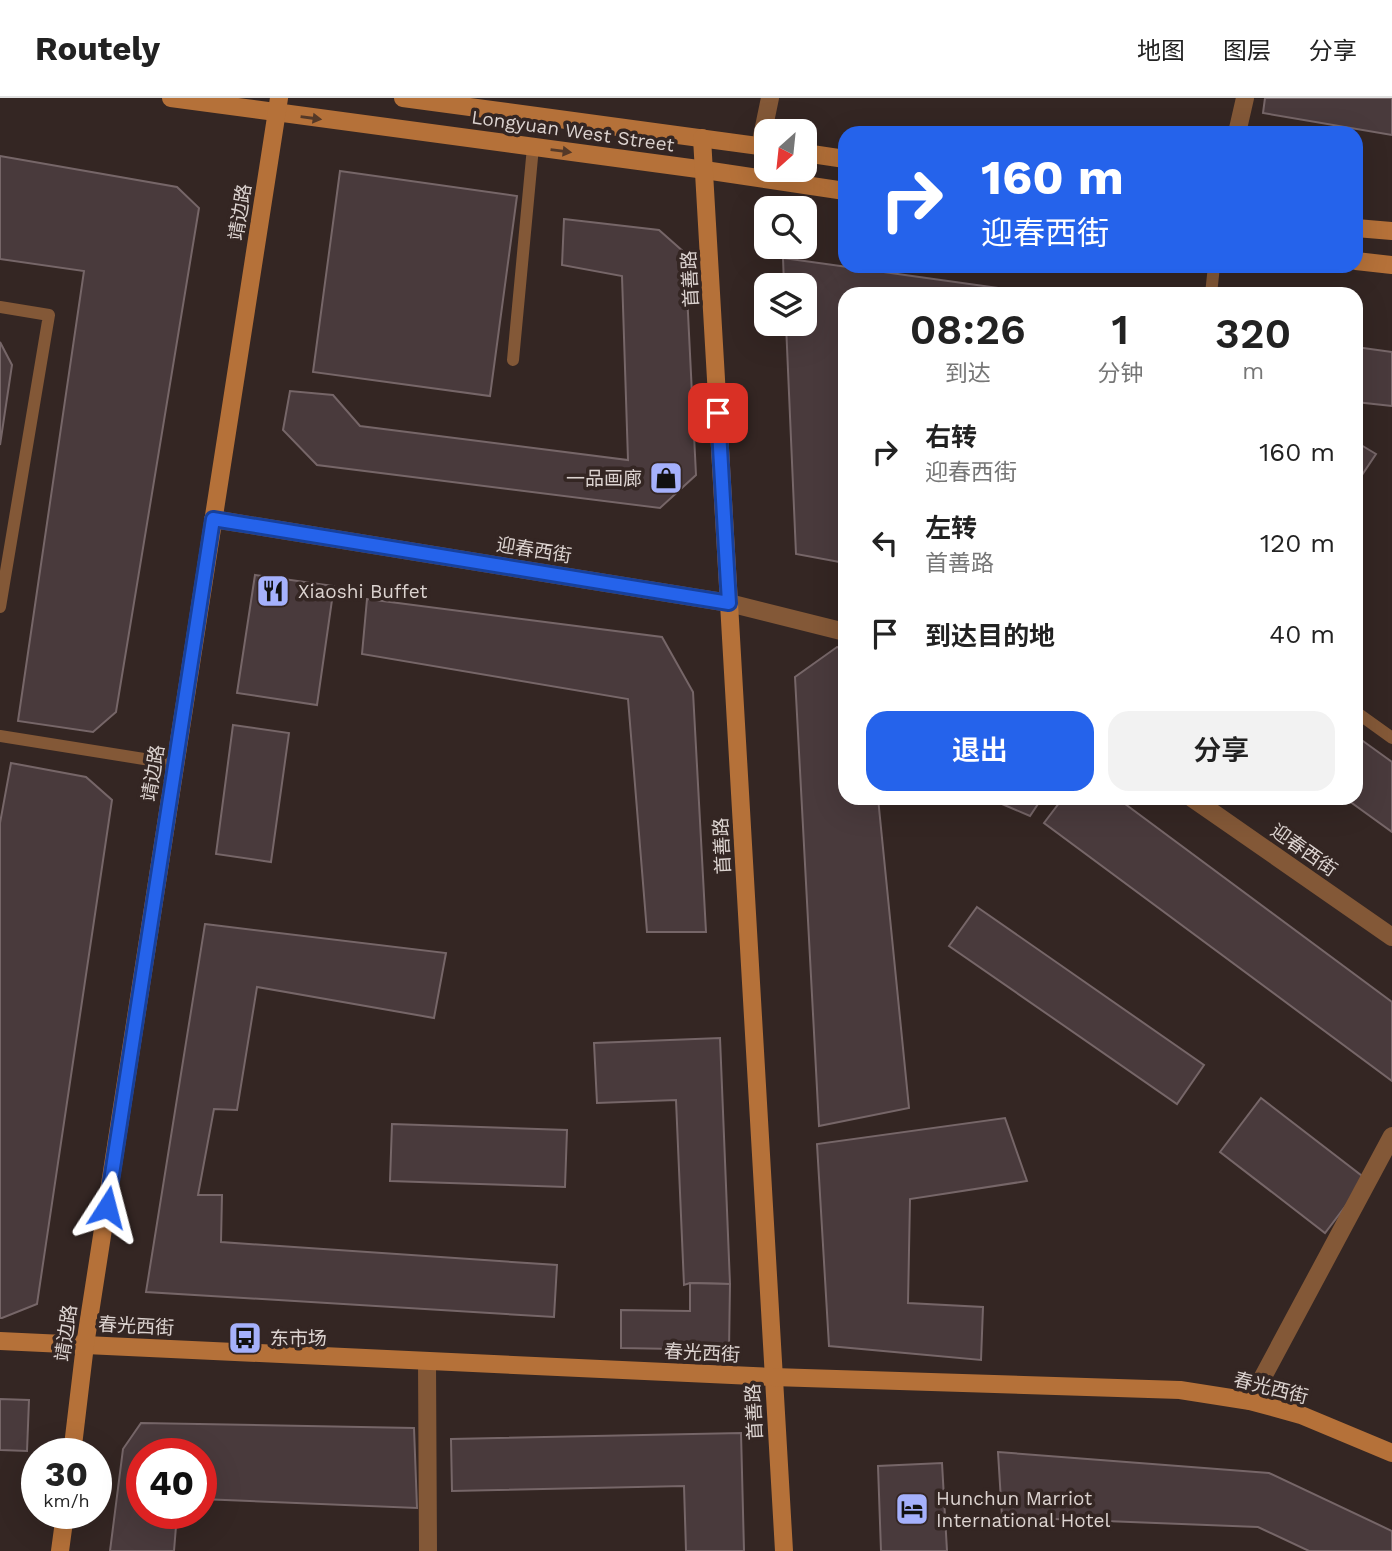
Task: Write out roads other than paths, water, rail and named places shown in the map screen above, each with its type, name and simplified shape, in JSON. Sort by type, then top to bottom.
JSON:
[{"type":"street","name":"Longyuan West Street","points":[[171,98],[278,106],[533,147],[838,190]]},
{"type":"street","name":"Longyuan West Street","points":[[403,98],[754,145]]},
{"type":"street","points":[[767,119],[770,98]]},
{"type":"street","points":[[1239,126],[1245,98]]},
{"type":"street","name":"靖边路","points":[[74,1438],[85,1345],[278,106]]},
{"type":"street","name":"首善路","points":[[702,138],[784,1551]]},
{"type":"street","points":[[817,155],[838,158]]},
{"type":"street","points":[[1363,229],[1392,231]]},
{"type":"street","points":[[1363,262],[1392,265]]},
{"type":"street","name":"迎春西街","points":[[213,519],[729,603],[838,630]]},
{"type":"street","name":"迎春西街","points":[[1202,805],[1392,937]]},
{"type":"street","points":[[1250,1401],[1392,1136]]},
{"type":"street","name":"春光西街","points":[[0,1341],[773,1377],[1180,1390],[1250,1401],[1301,1415],[1392,1453]]},
{"type":"street","points":[[427,1361],[428,1551]]},
{"type":"street","points":[[60,1551],[63,1529]]},
{"type":"lane","points":[[513,360],[533,147]]},
{"type":"lane","points":[[0,307],[49,315],[0,607]]},
{"type":"lane","points":[[1363,717],[1392,738]]},
{"type":"lane","points":[[0,736],[175,764]]},
{"type":"place","name":"一品画廊","points":[[666,478]]},
{"type":"place","name":"Xiaoshi Buffet","points":[[273,591]]},
{"type":"place","name":"东市场","points":[[245,1338]]},
{"type":"place","name":"Hunchun Marriot International Hotel","points":[[912,1509]]}]
